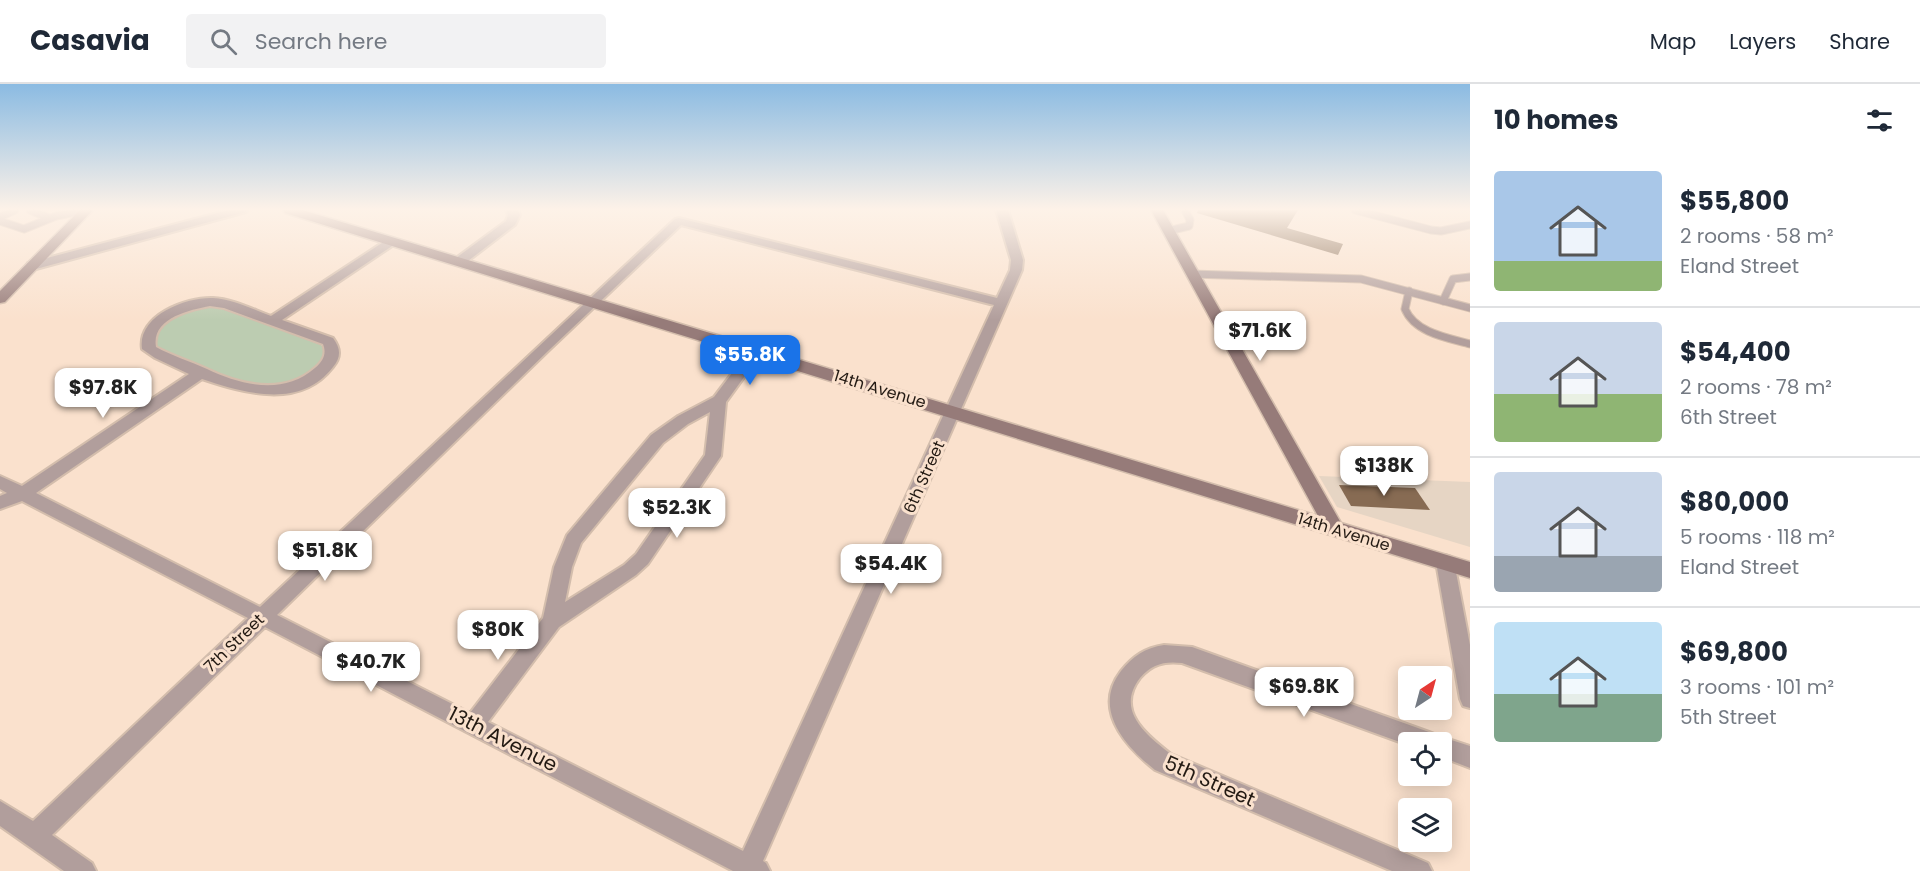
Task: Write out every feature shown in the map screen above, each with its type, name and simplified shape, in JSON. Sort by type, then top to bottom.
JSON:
[{"type":"street","points":[[0,299],[51,247]]},
{"type":"street","points":[[32,266],[110,247]]},
{"type":"street","points":[[273,320],[385,247]]},
{"type":"street","name":"14th Avenue","points":[[409,247],[1470,570]]},
{"type":"street","points":[[460,261],[479,247]]},
{"type":"street","name":"7th Street","points":[[34,836],[591,302],[646,247]]},
{"type":"street","points":[[791,247],[1002,303]]},
{"type":"street","name":"6th Street","points":[[751,869],[1016,270],[1017,260],[1013,247]]},
{"type":"street","points":[[1176,247],[1335,529]]},
{"type":"street","points":[[210,302],[226,304],[273,320],[328,341],[332,347],[332,354],[327,364],[315,375],[298,385],[273,391],[250,389],[202,372],[148,349],[145,340],[150,330],[174,312],[210,302]]},
{"type":"street","points":[[552,621],[563,567],[573,540],[657,439],[683,420],[719,401],[756,351]]},
{"type":"street","points":[[0,503],[23,494],[202,372]]},
{"type":"street","points":[[474,724],[552,621],[630,570],[642,559],[713,456],[719,401]]},
{"type":"street","name":"13th Avenue","points":[[0,482],[474,724],[751,869]]},
{"type":"street","points":[[1446,562],[1463,627],[1470,699]]},
{"type":"street","name":"5th Street","points":[[1401,732],[1192,656],[1174,652],[1150,656],[1138,663],[1123,684],[1118,700],[1123,716],[1142,746],[1163,762],[1420,871]]},
{"type":"street","points":[[1452,751],[1470,757]]},
{"type":"street","points":[[0,812],[84,871]]},
{"type":"lane","points":[[1191,274],[1361,279],[1470,308]]},
{"type":"lane","points":[[1443,301],[1453,279],[1470,277]]},
{"type":"lane","points":[[1409,291],[1405,307],[1408,318],[1414,324],[1470,344]]},
{"type":"shaded area","points":[[1319,476],[1470,482],[1470,547],[1337,507]]},
{"type":"green space","points":[[206,307],[220,307],[321,345],[326,350],[322,366],[282,388],[253,386],[165,352],[157,346],[154,338],[164,325],[183,314]]},
{"type":"building","points":[[1310,247],[1342,247],[1338,255]]},
{"type":"building","points":[[1339,485],[1415,488],[1430,510],[1351,506]]}]
